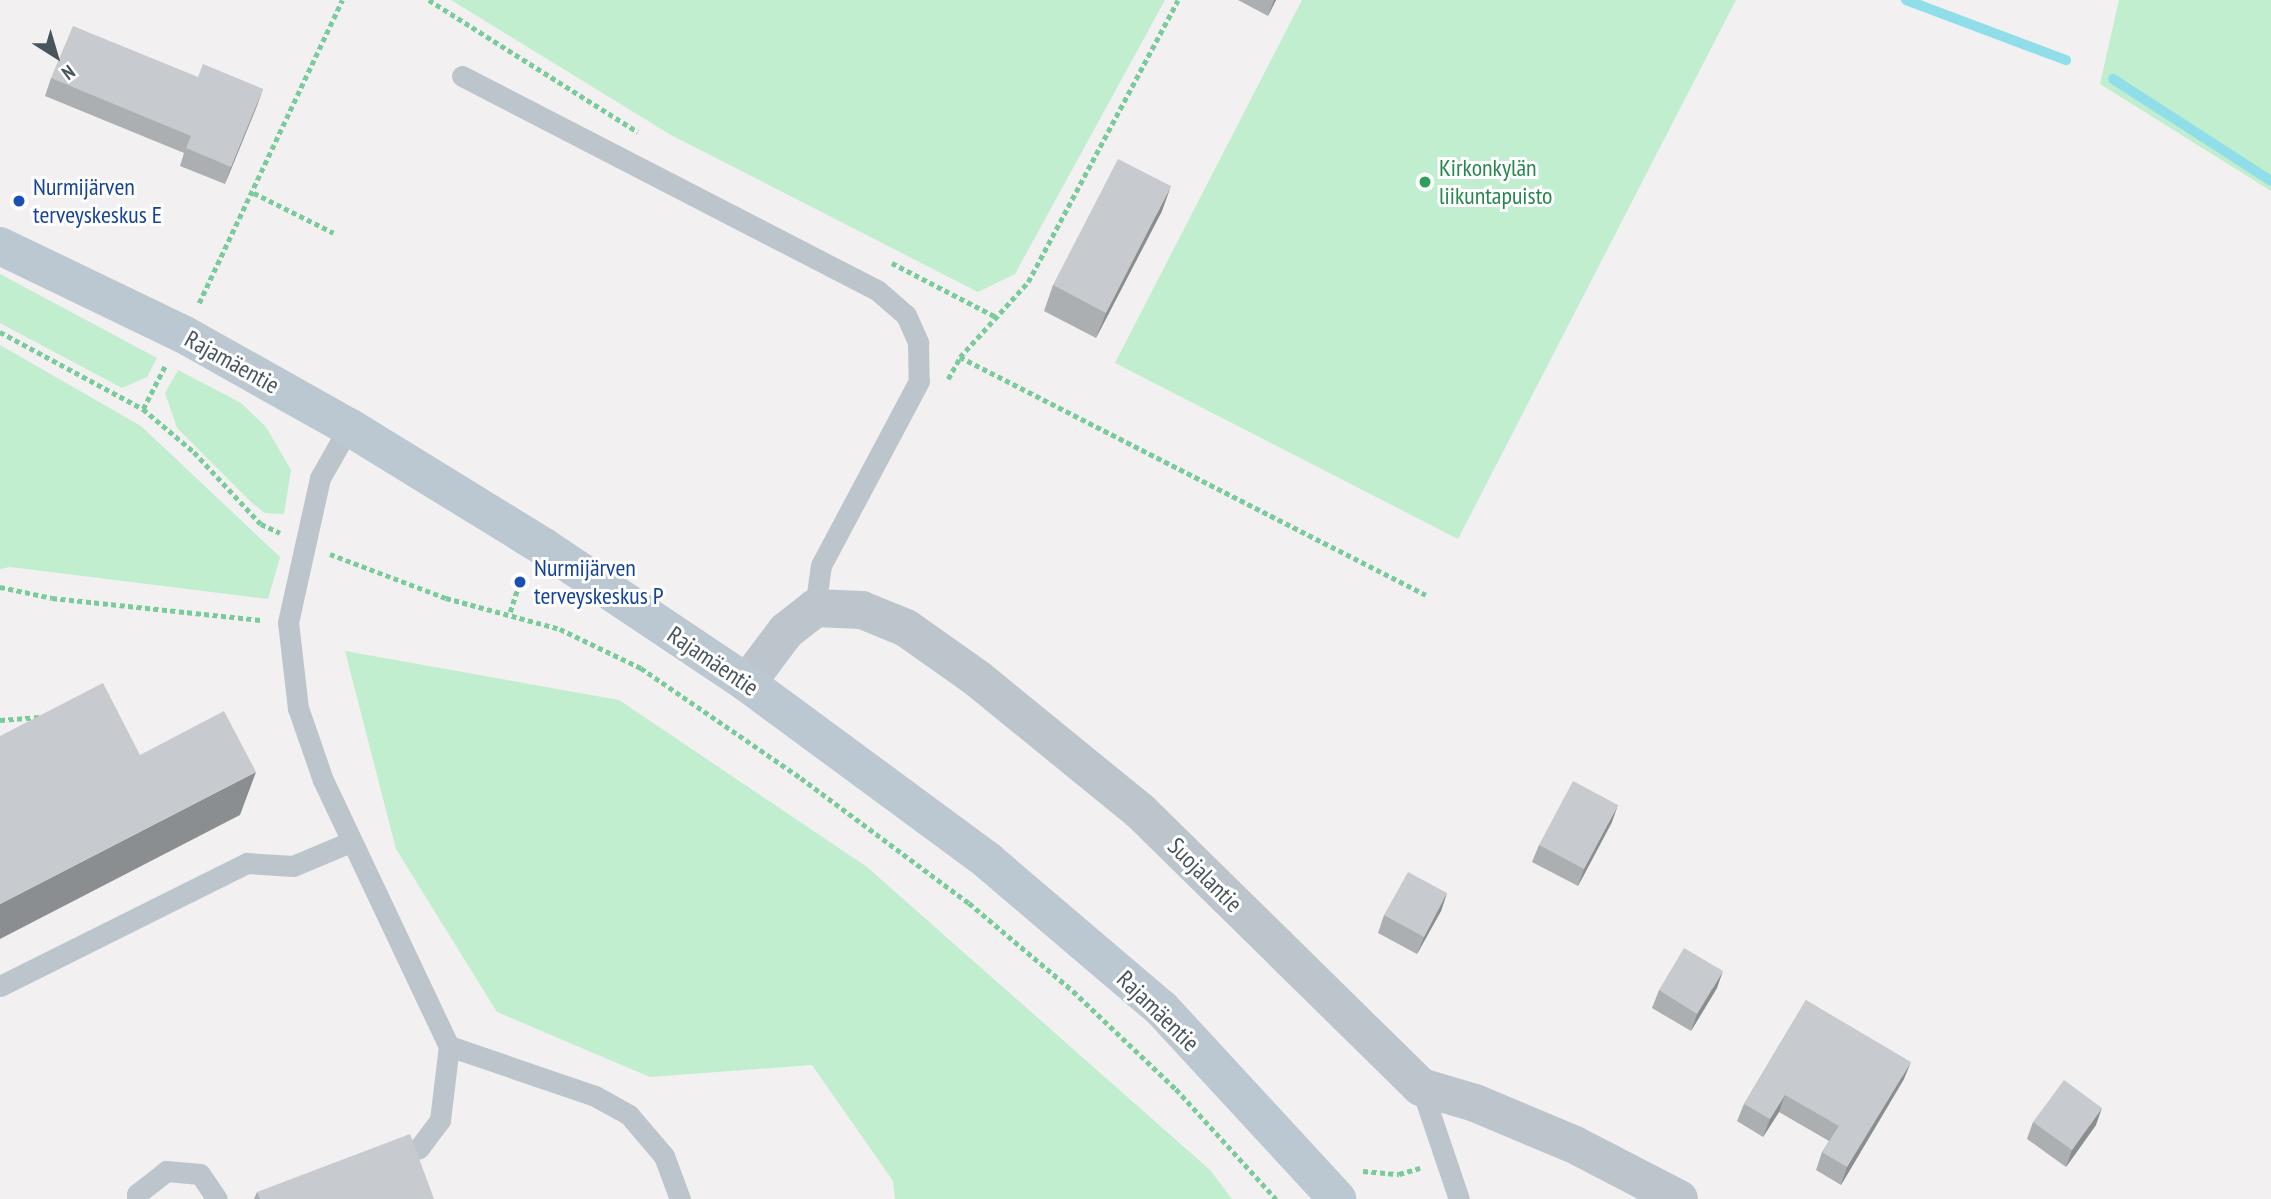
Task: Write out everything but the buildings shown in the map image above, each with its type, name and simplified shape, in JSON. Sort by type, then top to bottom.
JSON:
[{"type":"main road","name":"Rajamäentie","points":[[0,246],[183,334],[349,427],[544,547],[747,683],[988,861],[1161,1008],[1331,1192]]},
{"type":"street","points":[[747,683],[786,631],[815,608]]},
{"type":"street","name":"Suojalantie","points":[[815,608],[862,610],[906,628],[978,679],[1140,811],[1421,1087],[1475,1103],[1575,1145],[1679,1199]]},
{"type":"lane","points":[[462,76],[877,290],[906,315],[919,342],[919,381],[821,565],[815,608]]},
{"type":"lane","points":[[349,427],[320,478],[303,544],[288,622],[298,708],[350,842],[449,1046],[440,1121],[419,1148],[366,1167]]},
{"type":"lane","points":[[0,986],[247,863],[293,866],[350,842]]},
{"type":"lane","points":[[449,1046],[595,1096],[629,1115],[664,1156],[680,1199]]},
{"type":"lane","points":[[1421,1087],[1459,1199]]},
{"type":"lane","points":[[137,1199],[137,1194],[166,1171],[200,1174],[217,1199]]},
{"type":"path","points":[[143,409],[254,193],[342,0]]},
{"type":"path","points":[[429,0],[645,136]]},
{"type":"path","points":[[947,381],[960,357],[1028,282],[1178,0]]},
{"type":"path","points":[[254,193],[334,233]]},
{"type":"path","points":[[887,261],[996,317]]},
{"type":"path","points":[[0,332],[143,409],[194,452],[261,524],[303,544],[446,598],[510,612],[601,646],[641,668],[801,778],[969,903],[1073,991],[1157,1071],[1276,1199]]},
{"type":"path","points":[[960,357],[1426,595]]},
{"type":"path","points":[[510,612],[520,582]]},
{"type":"path","points":[[0,587],[52,598],[288,622]]},
{"type":"path","points":[[0,720],[49,716]]},
{"type":"path","points":[[1331,1192],[1345,1170],[1399,1174],[1444,1160]]},
{"type":"green space","points":[[451,0],[1165,0],[1015,274],[978,292],[671,135]]},
{"type":"green space","name":"Kirkonkylän liikuntapuisto","points":[[1302,0],[1736,0],[1458,539],[1115,363]]},
{"type":"green space","points":[[2119,0],[2271,0],[2271,191],[2100,84]]},
{"type":"green space","points":[[0,274],[157,358],[147,377],[122,388],[0,323]]},
{"type":"green space","points":[[0,345],[141,426],[280,557],[268,599],[10,567],[0,569]]},
{"type":"green space","points":[[178,370],[241,403],[266,427],[291,470],[284,514],[265,513],[251,502],[177,428],[165,393]]},
{"type":"green space","points":[[345,651],[619,700],[867,867],[1210,1170],[1232,1199],[895,1199],[893,1181],[812,1065],[650,1077],[497,1012],[396,849]]},
{"type":"waterway","points":[[1906,0],[2066,60]]},
{"type":"waterway","points":[[2113,79],[2271,181]]},
{"type":"place","name":"Kirkonkylän liikuntapuisto","points":[[1425,182]]},
{"type":"place","name":"Nurmijärven terveyskeskus E","points":[[19,201]]},
{"type":"place","name":"Nurmijärven terveyskeskus P","points":[[520,582]]}]
